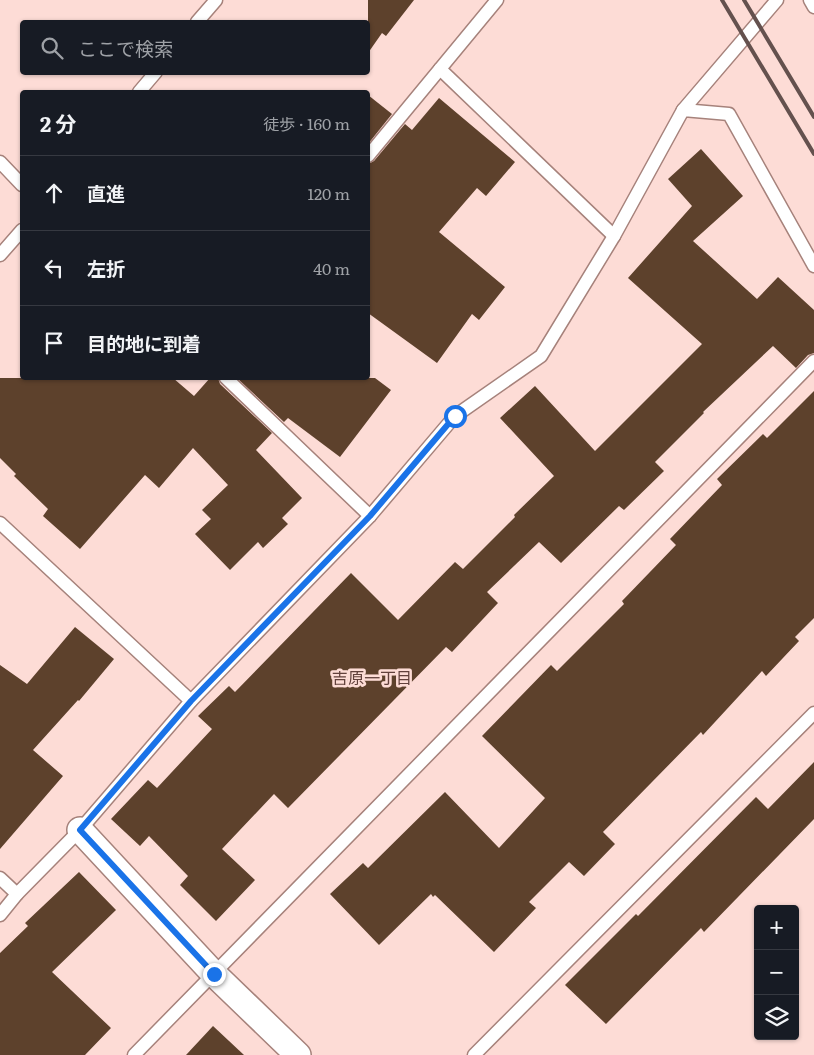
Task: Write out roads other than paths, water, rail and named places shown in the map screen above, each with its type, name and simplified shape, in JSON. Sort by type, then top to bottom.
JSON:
[{"type":"street","points":[[80,830],[214,974],[298,1055]]},
{"type":"lane","points":[[199,20],[216,0]]},
{"type":"lane","points":[[370,154],[497,0]]},
{"type":"lane","points":[[0,915],[17,894],[80,830],[191,701],[370,516],[455,416],[541,356],[614,236],[683,110],[777,0]]},
{"type":"lane","points":[[810,0],[814,7]]},
{"type":"lane","points":[[440,69],[614,236]]},
{"type":"lane","points":[[141,90],[153,75]]},
{"type":"lane","points":[[683,110],[729,114],[814,266]]},
{"type":"lane","points":[[0,162],[20,183]]},
{"type":"lane","points":[[0,256],[20,232]]},
{"type":"lane","points":[[134,1055],[814,362]]},
{"type":"lane","points":[[228,380],[370,516]]},
{"type":"lane","points":[[0,523],[191,701]]},
{"type":"lane","points":[[474,1055],[814,713]]},
{"type":"lane","points":[[0,878],[17,894]]},
{"type":"railway","points":[[722,0],[814,154]]},
{"type":"railway","points":[[744,0],[814,117]]},
{"type":"district","name":"吉原一丁目","points":[[372,677]]}]
